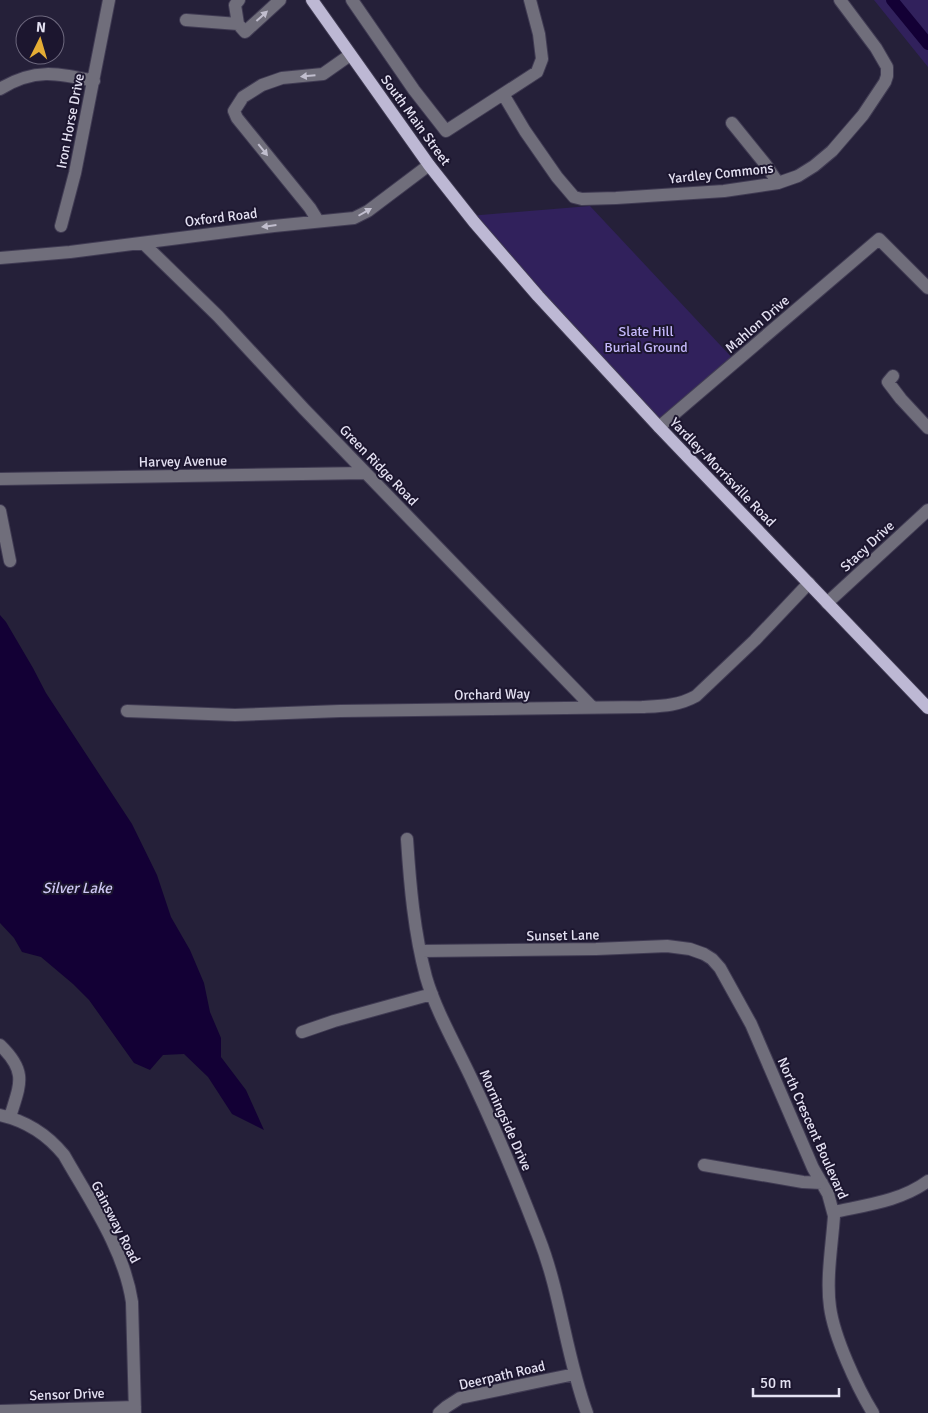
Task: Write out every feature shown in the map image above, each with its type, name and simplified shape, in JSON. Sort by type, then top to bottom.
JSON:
[{"type":"main road","name":"South Main Street","points":[[312,0],[429,165],[500,253]]},
{"type":"main road","name":"Yardley-Morrisville Road","points":[[500,253],[659,427],[928,708]]},
{"type":"street","name":"Iron Horse Drive","points":[[62,226],[75,174],[109,0]]},
{"type":"street","points":[[239,0],[235,5],[238,24],[245,32],[280,0]]},
{"type":"street","points":[[352,0],[414,90],[446,132],[537,72],[542,59],[539,34],[530,0]]},
{"type":"street","name":"Yardley Commons","points":[[503,94],[546,162],[574,197],[582,199],[616,198],[724,191],[778,184],[798,176],[814,166],[832,150],[863,115],[885,82],[887,67],[876,48],[840,0]]},
{"type":"street","points":[[186,20],[238,24]]},
{"type":"street","points":[[318,221],[310,208],[237,118],[234,111],[243,97],[262,85],[282,78],[323,74],[350,55]]},
{"type":"street","points":[[0,89],[31,75],[66,75],[94,81]]},
{"type":"street","points":[[732,124],[766,165],[778,184]]},
{"type":"street","name":"Oxford Road","points":[[0,258],[70,252],[354,218],[368,211],[429,165]]},
{"type":"street","name":"Mahlon Drive","points":[[659,427],[879,239],[928,288]]},
{"type":"street","name":"Green Ridge Road","points":[[143,243],[218,316],[366,474],[593,708]]},
{"type":"street","points":[[893,376],[888,382],[928,428]]},
{"type":"street","name":"Harvey Avenue","points":[[0,479],[366,474]]},
{"type":"street","name":"Stacy Drive","points":[[827,603],[928,510]]},
{"type":"street","points":[[0,511],[10,561]]},
{"type":"street","name":"Orchard Way","points":[[127,711],[236,715],[340,711],[664,706],[686,702],[696,696],[755,640],[809,583]]},
{"type":"street","name":"Morningside Drive","points":[[407,839],[411,888],[421,951],[432,994],[476,1089],[540,1240],[553,1278],[575,1374],[587,1413]]},
{"type":"street","name":"Sunset Lane","points":[[421,951],[586,950],[678,946],[704,954]]},
{"type":"street","name":"North Crescent Boulevard","points":[[704,954],[712,959],[720,968],[752,1024],[813,1168],[828,1194],[834,1212],[829,1289],[830,1307],[834,1326],[852,1372],[873,1413]]},
{"type":"street","points":[[302,1032],[334,1021],[432,994]]},
{"type":"street","points":[[0,1045],[18,1065],[20,1075],[18,1092],[5,1116]]},
{"type":"street","name":"Gainsway Road","points":[[5,1116],[31,1126],[47,1136],[64,1155],[119,1255],[129,1284],[132,1302],[135,1410]]},
{"type":"street","points":[[704,1165],[803,1182],[822,1183]]},
{"type":"street","points":[[834,1212],[888,1200],[919,1187],[928,1181]]},
{"type":"street","name":"Deerpath Road","points":[[439,1413],[460,1398],[575,1374]]},
{"type":"street","name":"Sensor Drive","points":[[0,1411],[135,1410]]},
{"type":"green space","points":[[874,0],[928,0],[928,67]]},
{"type":"green space","name":"Slate Hill Burial Ground","points":[[590,206],[736,362],[659,427],[469,216]]},
{"type":"water","name":"Silver Lake","points":[[0,615],[6,622],[46,693],[132,824],[157,875],[171,917],[190,950],[204,983],[210,1012],[221,1038],[221,1057],[246,1090],[264,1130],[232,1114],[208,1077],[184,1054],[163,1055],[150,1070],[134,1063],[89,1000],[41,957],[22,952],[14,938],[0,923]]},
{"type":"waterway","points":[[892,0],[928,44]]}]
